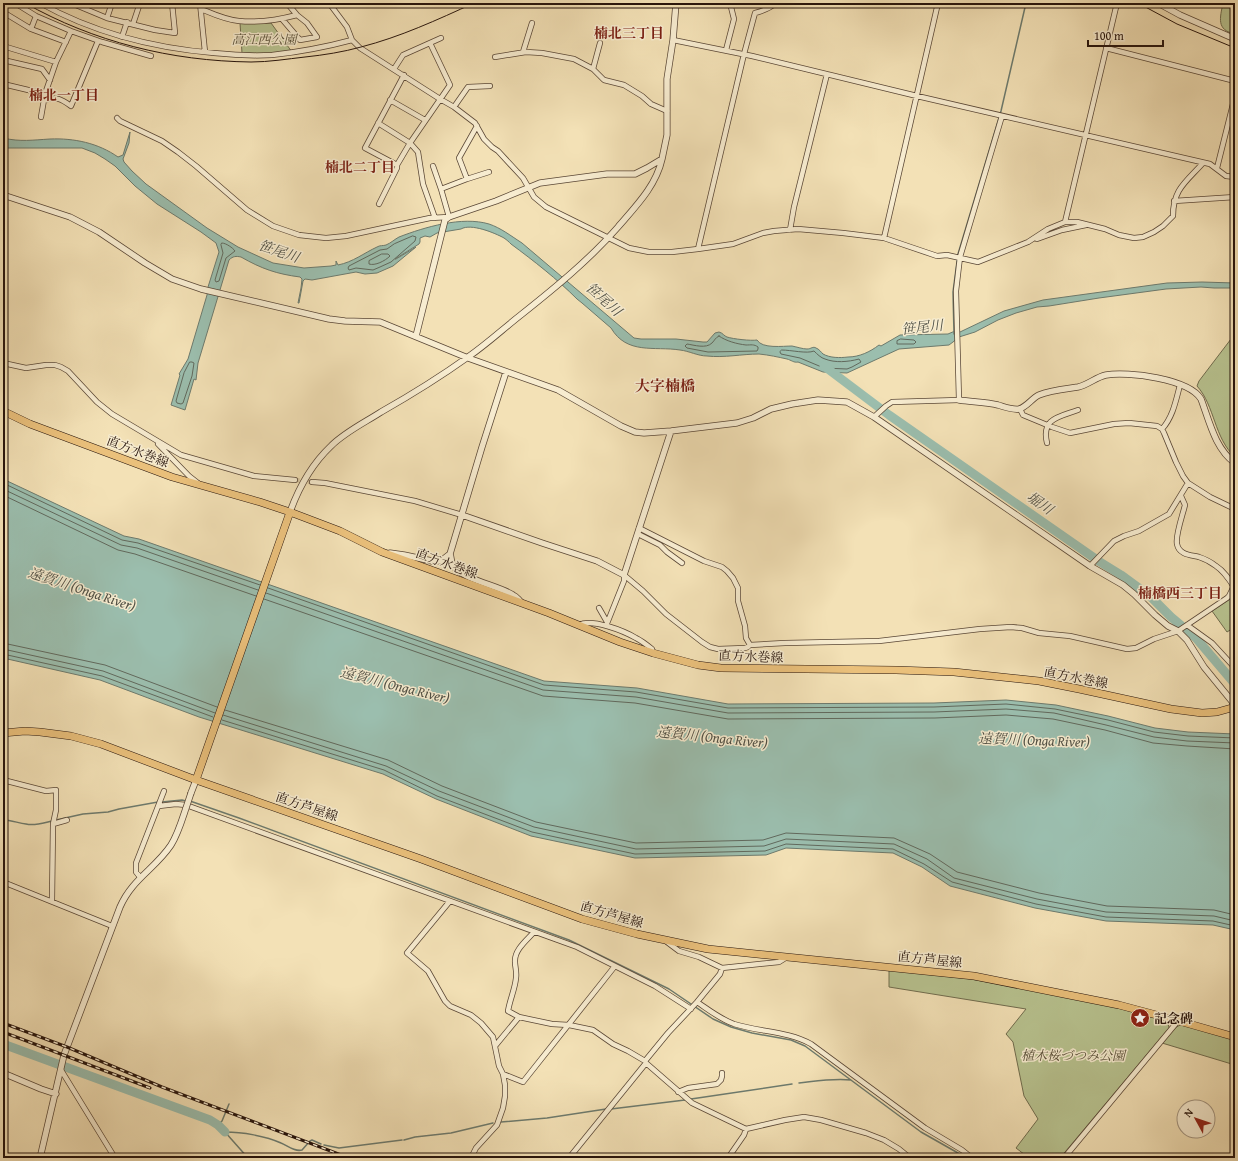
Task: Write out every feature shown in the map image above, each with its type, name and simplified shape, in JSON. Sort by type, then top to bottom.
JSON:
[{"type":"main road","name":"直方水巻線","points":[[3,411],[30,424],[172,477],[260,502],[289,514],[340,531],[382,552],[579,625],[620,642],[698,665],[721,668],[954,672],[1040,681],[1171,709],[1202,713],[1217,712],[1235,706]]},
{"type":"main road","points":[[197,778],[289,514]]},
{"type":"main road","name":"直方芦屋線","points":[[3,733],[25,731],[71,736],[101,744],[421,859],[582,919],[665,941],[708,949],[974,976],[1098,1000],[1178,1020],[1235,1037]]},
{"type":"street","points":[[15,3],[36,16],[71,31],[98,41],[151,56]]},
{"type":"street","points":[[71,3],[108,18],[175,33],[172,3]]},
{"type":"street","points":[[108,18],[112,3]]},
{"type":"street","points":[[133,24],[140,3]]},
{"type":"street","points":[[200,3],[205,52]]},
{"type":"street","points":[[282,19],[300,40],[317,37],[307,23],[297,15],[287,3]]},
{"type":"street","points":[[329,3],[347,27],[352,40],[364,50],[454,107],[476,124],[484,139],[498,151],[523,178],[534,197],[546,207],[608,239],[629,248],[649,252],[698,250],[733,244],[762,233],[798,229],[884,238],[937,256],[947,255],[978,262],[1062,230],[1087,224]]},
{"type":"street","points":[[289,514],[296,495],[308,474],[319,458],[332,445],[346,433],[468,358],[552,289],[608,239],[645,195],[658,172],[667,135],[667,79],[673,40],[676,3]]},
{"type":"street","points":[[726,50],[734,19],[730,3]]},
{"type":"street","points":[[767,3],[772,7]]},
{"type":"street","points":[[698,250],[755,13],[772,7],[776,3]]},
{"type":"street","points":[[884,238],[938,3]]},
{"type":"street","points":[[1065,222],[1117,3]]},
{"type":"street","points":[[1158,3],[1180,15],[1235,39]]},
{"type":"street","points":[[44,4],[75,20],[122,37],[148,44],[205,52],[252,56],[326,47],[352,40]]},
{"type":"street","points":[[200,9],[238,21],[269,21],[297,15]]},
{"type":"street","points":[[3,12],[31,29],[66,42]]},
{"type":"street","points":[[31,29],[36,16]]},
{"type":"street","points":[[122,37],[127,22]]},
{"type":"street","points":[[523,52],[532,23]]},
{"type":"street","points":[[42,117],[45,94],[56,62],[71,31]]},
{"type":"street","points":[[394,69],[403,54],[441,38]]},
{"type":"street","points":[[673,40],[744,54],[1086,136],[1210,164],[1226,176],[1235,177]]},
{"type":"street","points":[[44,100],[62,99],[71,106],[98,41]]},
{"type":"street","points":[[379,204],[398,168],[397,165],[410,143],[450,85],[430,43]]},
{"type":"street","points":[[593,69],[600,43]]},
{"type":"street","points":[[3,46],[56,62]]},
{"type":"street","points":[[1106,48],[1235,81]]},
{"type":"street","points":[[495,57],[523,52],[542,53],[574,59],[593,69],[604,80],[624,85],[642,96],[651,104],[667,111]]},
{"type":"street","points":[[3,60],[42,69],[50,80]]},
{"type":"street","points":[[790,230],[794,207],[827,74]]},
{"type":"street","points":[[397,165],[365,148],[404,75]]},
{"type":"street","points":[[3,84],[45,94]]},
{"type":"street","points":[[454,107],[468,87],[490,86]]},
{"type":"street","points":[[1217,168],[1235,96]]},
{"type":"street","points":[[390,100],[425,120]]},
{"type":"street","points":[[959,400],[956,291],[960,257],[1002,116]]},
{"type":"street","points":[[117,118],[120,122],[162,142],[178,152],[247,210],[273,226],[299,235],[326,238],[346,236],[435,218],[447,219],[540,183],[607,174],[635,174],[662,159]]},
{"type":"street","points":[[378,123],[410,143],[418,152],[423,184],[435,218]]},
{"type":"street","points":[[467,179],[459,158],[477,126]]},
{"type":"street","points":[[1028,242],[1048,229],[1065,222],[1087,224],[1134,238],[1143,237],[1163,226],[1173,216],[1174,200],[1176,195],[1187,178],[1203,163]]},
{"type":"street","points":[[416,336],[447,219],[441,189],[433,166]]},
{"type":"street","points":[[441,189],[489,172]]},
{"type":"street","points":[[3,195],[70,217],[99,232],[172,279],[228,296],[329,319],[380,322],[468,358],[558,390],[621,426],[635,432],[644,433],[671,431],[737,423],[753,418],[771,409],[818,400],[847,402],[875,416],[1090,565],[1123,585],[1168,626],[1183,628],[1212,643],[1235,668]]},
{"type":"street","points":[[1174,200],[1235,197]]},
{"type":"street","points":[[3,363],[26,368],[51,365],[61,367],[68,371],[98,402],[112,414],[181,455],[254,476],[295,480]]},
{"type":"street","points":[[506,372],[450,554],[452,563],[458,572],[514,595],[523,604]]},
{"type":"street","points":[[875,416],[892,402],[959,400],[998,405],[1010,409],[1020,409],[1038,395],[1080,386],[1104,375],[1145,375],[1180,385],[1190,389],[1199,396],[1219,444],[1225,455],[1235,463]]},
{"type":"street","points":[[1162,429],[1170,417],[1180,385]]},
{"type":"street","points":[[1020,409],[1023,415],[1070,433],[1114,424],[1144,424],[1157,426],[1162,429],[1176,462],[1188,483],[1210,497],[1235,509]]},
{"type":"street","points":[[1047,443],[1045,434],[1047,425],[1053,420],[1078,410]]},
{"type":"street","points":[[607,624],[624,581],[624,576],[671,431]]},
{"type":"street","points":[[156,441],[189,476],[201,485]]},
{"type":"street","points":[[312,482],[325,483],[415,501],[462,515],[597,561],[624,576],[643,591],[666,614],[702,642],[710,647],[718,649],[745,648],[750,644],[879,641],[980,629],[1011,628],[1022,628],[1039,633],[1070,636],[1127,649],[1136,648],[1154,639],[1183,628],[1227,598],[1234,585],[1218,567],[1198,557],[1187,555],[1177,546],[1176,539],[1185,505],[1181,496]]},
{"type":"street","points":[[1090,565],[1114,541],[1139,531],[1169,514],[1188,483]]},
{"type":"street","points":[[639,531],[660,545],[682,563]]},
{"type":"street","points":[[639,531],[704,561],[722,567],[727,571],[733,578],[738,588],[738,601],[745,626],[746,638],[750,644]]},
{"type":"street","points":[[382,552],[432,561],[441,560],[450,554]]},
{"type":"street","points":[[599,608],[607,624]]},
{"type":"street","points":[[579,625],[584,623],[607,624],[636,637],[652,648],[654,653]]},
{"type":"street","points":[[1183,628],[1187,640],[1204,667],[1235,706]]},
{"type":"street","points":[[40,1158],[66,1051],[112,926],[124,897],[140,877],[171,845],[197,778]]},
{"type":"street","points":[[3,780],[46,791],[56,790],[52,901]]},
{"type":"street","points":[[140,877],[136,872],[136,863],[164,791]]},
{"type":"street","points":[[158,806],[176,804],[186,805],[577,947],[655,986],[691,1009]]},
{"type":"street","points":[[54,822],[67,820]]},
{"type":"street","points":[[3,882],[112,926]]},
{"type":"street","points":[[450,901],[407,953],[428,971],[445,1001],[450,1006],[482,1023],[493,1037],[499,1066],[503,1074],[505,1096],[503,1108],[497,1125],[476,1148],[471,1158]]},
{"type":"street","points":[[534,932],[518,950],[514,960],[516,978],[508,1011],[519,1017],[593,1030],[613,1044],[645,1062],[692,1103],[746,1129],[804,1117],[821,1120],[866,1133],[884,1140],[910,1158]]},
{"type":"street","points":[[665,941],[679,950],[699,957],[722,968],[779,962],[787,957]]},
{"type":"street","points":[[503,1074],[523,1082],[615,966]]},
{"type":"street","points":[[570,1158],[668,1033],[691,1009],[720,974],[722,968]]},
{"type":"street","points":[[697,1002],[717,1016],[735,1024],[792,1036],[811,1044],[920,1124],[962,1150],[972,1158]]},
{"type":"street","points":[[495,1046],[519,1017]]},
{"type":"street","points":[[1064,1158],[1178,1020]]},
{"type":"street","points":[[61,1070],[115,1158]]},
{"type":"street","points":[[3,1073],[40,1089],[56,1094]]},
{"type":"street","points":[[678,1092],[688,1088],[717,1084],[721,1080],[722,1073]]},
{"type":"street","points":[[728,1158],[744,1135],[746,1129]]},
{"type":"green space","points":[[1223,3],[1235,3],[1235,34],[1225,30],[1222,26],[1220,18]]},
{"type":"green space","name":"高江西公園","points":[[240,23],[271,23],[292,52],[271,54],[242,53]]},
{"type":"green space","points":[[1235,336],[1235,457],[1223,441],[1208,403],[1197,386],[1199,381],[1231,339]]},
{"type":"green space","points":[[1232,597],[1235,598],[1235,627],[1227,632],[1212,611]]},
{"type":"green space","name":"植木桜づつみ公園","points":[[889,970],[971,979],[1095,1002],[1165,1020],[1168,1022],[1169,1028],[1060,1158],[1029,1158],[1016,1148],[1038,1119],[1024,1096],[1013,1042],[1006,1034],[1026,1009],[889,987]]},
{"type":"green space","name":"植木桜づつみ公園","points":[[1180,1025],[1185,1025],[1235,1040],[1235,1065],[1162,1043],[1175,1028]]},
{"type":"water","points":[[130,132],[129,143],[123,159],[132,171],[146,184],[207,228],[238,247],[273,263],[304,268],[336,265],[336,261],[338,265],[354,260],[378,246],[388,244],[399,237],[432,226],[467,221],[489,224],[502,230],[522,243],[634,338],[676,339],[707,342],[715,333],[719,332],[726,337],[757,340],[763,345],[768,346],[792,346],[807,349],[815,347],[823,354],[842,358],[864,354],[900,335],[948,334],[955,331],[960,332],[1004,311],[1043,300],[1167,283],[1235,283],[1233,308],[1232,288],[1201,287],[1166,289],[1037,307],[998,320],[975,332],[959,337],[949,345],[899,349],[847,373],[823,372],[798,362],[763,354],[713,356],[700,355],[680,350],[642,348],[633,346],[617,337],[611,328],[553,277],[505,239],[483,229],[465,227],[437,233],[430,237],[425,236],[420,238],[419,244],[395,259],[416,247],[393,266],[377,273],[365,274],[356,272],[312,280],[305,279],[303,281],[299,303],[302,279],[300,277],[270,270],[241,257],[236,256],[232,258],[229,260],[198,363],[196,380],[194,379],[185,410],[171,405],[180,375],[179,374],[188,359],[219,252],[216,243],[157,204],[135,186],[115,166],[95,153],[82,148],[3,147],[3,138],[21,140],[68,139],[86,142],[102,148],[118,157],[123,155]]},
{"type":"water","name":"遠賀川 (Onga River)","points":[[3,479],[124,536],[139,539],[544,681],[637,688],[728,704],[934,703],[1006,700],[1056,705],[1155,728],[1188,732],[1235,734],[1235,930],[1213,925],[1106,921],[1035,908],[950,886],[922,867],[893,853],[786,848],[766,855],[635,858],[531,836],[436,799],[383,774],[199,717],[100,680],[3,658]]},
{"type":"waterway","points":[[954,334],[953,292],[958,254],[1001,111],[1026,3]]},
{"type":"waterway","name":"堀川","points":[[824,366],[889,415],[1151,597],[1171,617],[1196,638],[1235,684]]},
{"type":"waterway","points":[[162,802],[186,801]]},
{"type":"waterway","points":[[190,801],[569,940],[669,989],[713,1019],[731,1027],[752,1033],[791,1040],[805,1046],[921,1132],[965,1158]]},
{"type":"waterway","points":[[56,820],[83,814],[108,812],[158,802]]},
{"type":"waterway","points":[[3,820],[33,825],[52,821]]},
{"type":"waterway","points":[[3,1044],[210,1120],[225,1132]]},
{"type":"waterway","points":[[799,1083],[844,1079],[851,1080]]},
{"type":"waterway","points":[[691,1099],[792,1084]]},
{"type":"waterway","points":[[611,1109],[685,1100]]},
{"type":"waterway","points":[[218,1125],[222,1121],[229,1104]]},
{"type":"waterway","points":[[501,1122],[547,1118],[606,1109]]},
{"type":"waterway","points":[[404,1140],[415,1137],[451,1133],[493,1123]]},
{"type":"waterway","points":[[225,1132],[261,1136],[297,1150],[302,1150],[312,1140],[321,1144]]},
{"type":"waterway","points":[[225,1132],[248,1158]]},
{"type":"waterway","points":[[324,1145],[339,1148],[402,1140]]},
{"type":"tunnel","points":[[295,480],[312,482]]},
{"type":"tram line","points":[[25,3],[78,29],[134,47],[192,58],[251,62],[319,55],[361,47],[404,33],[474,3]]},
{"type":"tram line","points":[[1138,3],[1177,24],[1235,48]]},
{"type":"railway","points":[[3,1023],[67,1047],[162,1087],[349,1158]]},
{"type":"railway","points":[[3,1032],[150,1088]]},
{"type":"place","name":"記念碑","points":[[1140,1018]]},
{"type":"district","name":"楠北三丁目","points":[[629,33]]},
{"type":"district","name":"楠北一丁目","points":[[64,95]]},
{"type":"district","name":"楠北二丁目","points":[[360,167]]},
{"type":"district","name":"大字楠橋","points":[[665,386]]},
{"type":"district","name":"楠橋西三丁目","points":[[1180,593]]},
{"type":"water label","name":"笹尾川","points":[[279,251]]},
{"type":"water label","name":"笹尾川","points":[[604,299]]},
{"type":"water label","name":"笹尾川","points":[[922,327]]}]
